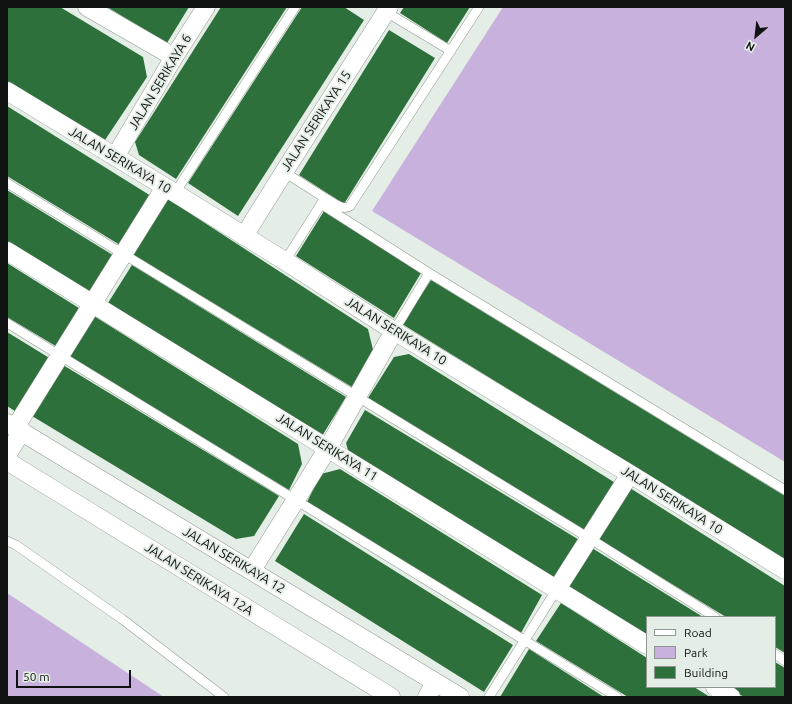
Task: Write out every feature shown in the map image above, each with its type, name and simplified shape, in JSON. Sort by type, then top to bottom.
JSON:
[{"type":"street","points":[[87,7],[174,57]]},
{"type":"street","name":"JALAN SERIKAYA 6","points":[[115,157],[174,57],[206,7]]},
{"type":"street","name":"JALAN SERIKAYA 15","points":[[244,236],[385,9]]},
{"type":"street","name":"JALAN SERIKAYA 10","points":[[7,92],[170,190],[394,331],[785,570]]},
{"type":"street","points":[[7,455],[15,427],[124,253],[170,190]]},
{"type":"street","name":"JALAN SERIKAYA 11","points":[[7,251],[646,644]]},
{"type":"street","points":[[252,570],[328,448],[394,331]]},
{"type":"street","name":"JALAN SERIKAYA 12","points":[[15,427],[252,570],[431,690],[460,697]]},
{"type":"street","name":"JALAN SERIKAYA 12A","points":[[7,461],[391,697]]},
{"type":"street","points":[[557,589],[630,474]]},
{"type":"street","points":[[717,688],[731,697]]},
{"type":"lane","points":[[170,190],[295,7]]},
{"type":"lane","points":[[323,201],[343,208],[350,206],[479,7]]},
{"type":"lane","points":[[385,9],[451,51]]},
{"type":"lane","points":[[284,172],[323,201],[429,273],[785,490]]},
{"type":"lane","points":[[7,183],[124,253],[357,398],[589,538],[713,616]]},
{"type":"lane","points":[[285,261],[323,201]]},
{"type":"lane","points":[[394,331],[429,273]]},
{"type":"lane","points":[[7,323],[618,697]]},
{"type":"lane","points":[[7,541],[16,545],[101,604],[224,697]]},
{"type":"lane","points":[[489,697],[557,589]]},
{"type":"lane","points":[[776,655],[785,661]]},
{"type":"green space","points":[[503,7],[785,7],[785,462],[372,211]]},
{"type":"green space","points":[[7,593],[164,697],[7,697]]},
{"type":"building","points":[[7,7],[60,7],[143,57],[147,77],[103,143],[7,84]]},
{"type":"building","points":[[107,7],[189,7],[167,43]]},
{"type":"building","points":[[221,7],[287,7],[176,179],[139,155],[135,142]]},
{"type":"building","points":[[302,7],[344,7],[364,20],[238,216],[188,183]]},
{"type":"building","points":[[404,7],[470,7],[447,43],[400,13]]},
{"type":"building","points":[[389,30],[435,58],[344,204],[299,175]]},
{"type":"building","points":[[7,106],[151,196],[120,245],[7,176]]},
{"type":"building","points":[[7,190],[116,257],[91,297],[7,244]]},
{"type":"building","points":[[168,199],[368,329],[373,350],[352,387],[132,254]]},
{"type":"building","points":[[324,211],[421,273],[394,318],[296,256]]},
{"type":"building","points":[[7,263],[82,310],[59,348],[7,317]]},
{"type":"building","points":[[132,265],[346,397],[322,436],[108,303]]},
{"type":"building","points":[[431,280],[785,496],[785,559],[402,324]]},
{"type":"building","points":[[94,316],[298,444],[302,464],[289,490],[67,355]]},
{"type":"building","points":[[7,332],[51,359],[18,413],[7,406]]},
{"type":"building","points":[[409,354],[617,484],[586,531],[368,398],[394,357]]},
{"type":"building","points":[[63,365],[279,496],[254,536],[236,539],[32,416]]},
{"type":"building","points":[[365,410],[581,541],[557,581],[349,454],[346,443]]},
{"type":"building","points":[[340,469],[542,595],[521,633],[307,502],[321,474]]},
{"type":"building","points":[[630,488],[785,586],[785,653],[776,648],[776,616],[724,616],[598,539]]},
{"type":"building","points":[[304,514],[513,645],[484,692],[275,561]]},
{"type":"building","points":[[592,548],[701,616],[646,616],[646,636],[567,587]]},
{"type":"building","points":[[561,603],[646,657],[646,688],[696,688],[710,697],[628,697],[536,641]]},
{"type":"building","points":[[529,649],[604,697],[500,697]]},
{"type":"building","points":[[776,663],[785,668],[785,697],[744,697],[730,688],[776,688]]}]
